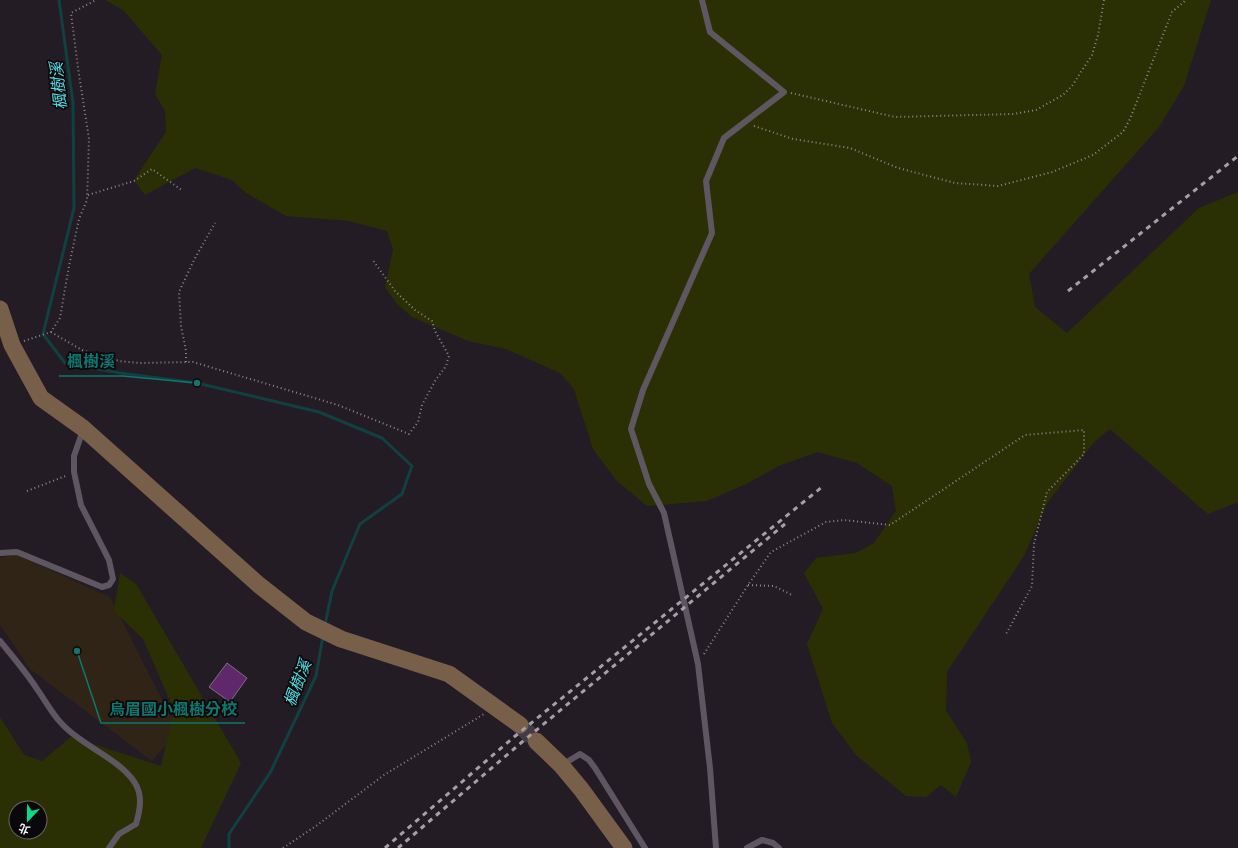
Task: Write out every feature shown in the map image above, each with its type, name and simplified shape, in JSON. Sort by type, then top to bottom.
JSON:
[{"type":"street","points":[[0,309],[12,345],[42,398],[83,428],[259,584],[306,622],[341,639],[449,674],[520,725]]},
{"type":"street","points":[[536,741],[561,765],[624,848]]},
{"type":"lane","points":[[702,0],[710,32],[784,92],[724,138],[706,181],[712,233],[643,390],[631,429],[649,484],[664,513],[698,664],[710,768],[716,848]]},
{"type":"lane","points":[[0,553],[17,552],[102,587],[109,585],[113,579],[109,560],[81,505],[74,472],[74,456],[83,428]]},
{"type":"lane","points":[[0,641],[22,667],[61,723],[71,733],[128,772],[136,785],[140,798],[136,824],[119,834],[109,848]]},
{"type":"lane","points":[[561,765],[580,754],[589,760],[596,768],[645,848]]},
{"type":"lane","points":[[747,848],[762,840],[779,848]]},
{"type":"path","points":[[12,345],[51,332],[60,318],[79,219],[88,200],[89,139],[78,68],[72,12],[96,0]]},
{"type":"path","points":[[784,92],[895,117],[1013,114],[1036,110],[1063,95],[1072,86],[1092,55],[1098,35],[1104,0]]},
{"type":"path","points":[[744,123],[793,139],[850,148],[898,168],[955,183],[998,186],[1052,172],[1093,155],[1122,132],[1130,119],[1172,12],[1186,0]]},
{"type":"path","points":[[88,195],[134,181],[152,169],[183,191]]},
{"type":"path","points":[[186,362],[186,351],[181,326],[179,292],[194,260],[215,223]]},
{"type":"path","points":[[51,332],[82,350],[119,361],[139,363],[193,362],[338,405],[409,434],[418,422],[422,405],[435,381],[446,366],[449,356],[435,331],[432,321],[415,310],[395,291],[372,259]]},
{"type":"path","points":[[698,664],[748,585],[771,552],[826,522],[844,520],[890,525],[1025,435],[1084,430],[1084,454],[1047,492],[1034,544],[1032,586],[1005,636]]},
{"type":"path","points":[[27,491],[74,472]]},
{"type":"path","points":[[748,585],[774,586],[792,595]]},
{"type":"path","points":[[283,848],[316,826],[384,775],[495,707]]},
{"type":"shaded area","points":[[15,554],[110,597],[178,731],[152,761],[30,669],[0,625],[0,558]]},
{"type":"green space","points":[[105,0],[1211,0],[1184,86],[1159,127],[1029,274],[1035,307],[1067,333],[1199,208],[1238,192],[1238,502],[1208,514],[1110,429],[1095,441],[1048,502],[1024,556],[947,672],[946,711],[967,743],[971,762],[956,797],[941,785],[926,797],[906,796],[857,756],[832,723],[807,644],[823,609],[804,573],[816,558],[856,553],[874,543],[896,511],[892,486],[857,463],[818,452],[781,465],[746,484],[707,501],[647,506],[616,480],[593,449],[574,389],[560,373],[506,349],[468,341],[412,317],[397,304],[385,287],[393,250],[387,231],[349,221],[286,216],[246,193],[232,180],[195,168],[145,195],[134,180],[166,132],[165,111],[155,94],[162,55],[123,10]]},
{"type":"green space","points":[[120,573],[136,584],[241,763],[201,848],[0,848],[0,717],[24,755],[42,761],[71,737],[161,766],[174,710],[143,639],[114,611]]},
{"type":"building","points":[[227,663],[247,678],[230,702],[209,687]]},
{"type":"waterway","name":"楓樹溪","points":[[59,0],[73,103],[74,208],[43,334],[65,363],[120,373],[197,383],[319,412],[382,438],[412,466],[402,494],[360,524],[332,591],[325,625]]},
{"type":"waterway","name":"楓樹溪","points":[[229,848],[229,834],[270,773],[316,676],[323,636]]},
{"type":"tunnel","points":[[520,725],[536,741]]},
{"type":"railway","points":[[1068,291],[1238,156]]},
{"type":"railway","points":[[385,848],[514,737],[822,487]]},
{"type":"railway","points":[[398,848],[522,742],[785,524]]},
{"type":"place","name":"楓樹溪","points":[[197,383]]},
{"type":"place","name":"烏眉國小楓樹分校","points":[[77,651]]}]
